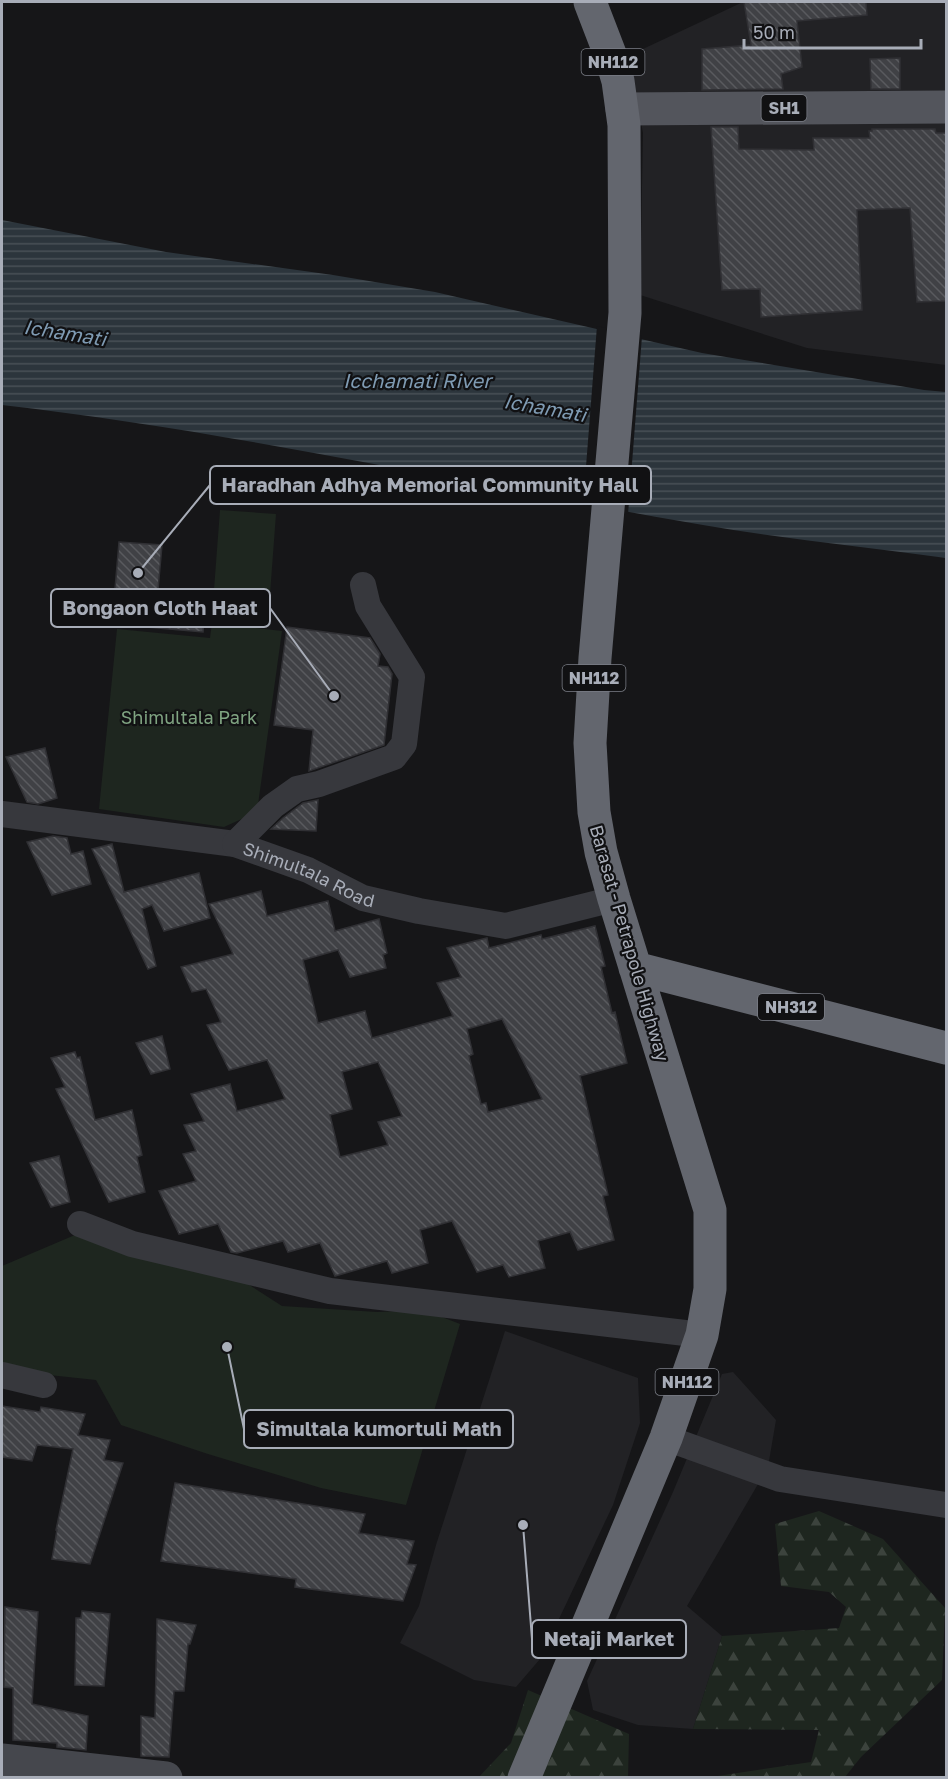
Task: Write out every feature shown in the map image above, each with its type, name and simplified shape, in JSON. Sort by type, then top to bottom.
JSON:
[{"type":"highway","name":"Barasat - Petrapole Highway","points":[[524,1778],[666,1438],[702,1335],[710,1289],[710,1210],[614,899],[601,852],[594,812],[590,744],[594,668],[625,313],[624,126],[610,54],[591,2]]},
{"type":"highway","name":"NH312","points":[[635,968],[946,1048]]},
{"type":"main road","name":"SH1","points":[[622,109],[946,107]]},
{"type":"main road","points":[[2,1760],[166,1778]]},
{"type":"street","points":[[235,844],[273,806],[297,789],[319,784],[394,757],[404,744],[412,677],[368,606],[363,585]]},
{"type":"street","name":"Shimultala Road","points":[[2,814],[235,844],[308,870],[363,898],[419,911],[506,926],[614,899]]},
{"type":"street","points":[[80,1224],[132,1244],[330,1291],[702,1335]]},
{"type":"street","points":[[2,1376],[44,1385]]},
{"type":"street","points":[[666,1438],[780,1479],[946,1505]]},
{"type":"shaded area","points":[[743,2],[946,2],[946,365],[807,348],[640,295],[643,133],[628,56]]},
{"type":"shaded area","points":[[505,1331],[638,1378],[640,1423],[613,1505],[540,1659],[516,1687],[474,1680],[400,1643],[419,1606],[436,1545]]},
{"type":"shaded area","points":[[733,1372],[776,1420],[768,1467],[687,1606],[722,1636],[693,1729],[638,1725],[593,1710],[587,1681],[673,1492],[722,1374]]},
{"type":"green space","points":[[220,510],[276,514],[268,621],[212,616]]},
{"type":"green space","name":"Shimultala Park","points":[[212,623],[282,631],[257,812],[224,827],[99,809],[117,629],[210,638]]},
{"type":"green space","points":[[82,1232],[234,1275],[282,1306],[377,1312],[424,1310],[460,1324],[406,1505],[321,1488],[121,1425],[96,1380],[2,1370],[2,1266]]},
{"type":"green space","points":[[819,1511],[883,1539],[945,1608],[942,1680],[861,1757],[845,1777],[711,1777],[811,1762],[819,1730],[693,1729],[722,1636],[839,1628],[846,1607],[829,1592],[781,1586],[775,1524]]},
{"type":"green space","points":[[528,1690],[629,1734],[628,1777],[478,1778],[511,1743]]},
{"type":"water","name":"Icchamati River","points":[[2,220],[166,252],[333,275],[435,292],[702,353],[946,392],[946,558],[733,530],[266,444],[90,416],[2,405]]},
{"type":"pier","points":[[597,326],[642,336],[628,514],[583,505]]},
{"type":"building","points":[[744,2],[866,2],[867,15],[797,21],[802,67],[781,74],[783,89],[702,90],[702,49],[751,45]]},
{"type":"building","points":[[900,58],[900,89],[871,89],[870,59]]},
{"type":"building","points":[[711,127],[738,127],[739,149],[814,150],[813,138],[870,138],[869,131],[872,129],[935,129],[936,133],[946,133],[946,301],[917,302],[910,208],[857,210],[862,310],[761,317],[760,289],[722,290]]},
{"type":"building","points":[[119,542],[162,545],[157,601],[205,605],[203,632],[112,624]]},
{"type":"building","points":[[287,627],[370,638],[380,654],[378,666],[388,667],[392,674],[384,745],[309,771],[313,730],[274,725]]},
{"type":"building","points":[[45,748],[57,798],[38,804],[27,802],[6,757]]},
{"type":"building","points":[[318,800],[316,831],[271,829],[303,803]]},
{"type":"building","points":[[53,836],[67,838],[71,854],[83,851],[91,884],[52,895],[27,842]]},
{"type":"building","points":[[112,844],[124,892],[199,873],[210,918],[164,931],[152,905],[142,909],[156,966],[148,969],[92,849]]},
{"type":"building","points":[[261,891],[267,916],[328,901],[335,931],[379,919],[387,953],[383,955],[386,968],[350,977],[338,950],[303,960],[318,1023],[365,1011],[372,1038],[453,1016],[437,983],[461,977],[447,948],[487,938],[489,948],[541,935],[542,939],[595,926],[605,966],[601,967],[627,1063],[580,1076],[608,1195],[603,1196],[614,1240],[578,1250],[570,1232],[538,1241],[545,1268],[509,1277],[503,1265],[477,1272],[452,1221],[420,1230],[428,1263],[392,1273],[387,1261],[335,1276],[320,1243],[288,1252],[283,1241],[237,1253],[231,1252],[218,1224],[179,1234],[159,1191],[196,1181],[183,1154],[196,1151],[184,1125],[204,1121],[191,1094],[230,1084],[237,1111],[285,1099],[267,1060],[229,1070],[207,1025],[221,1022],[206,989],[192,992],[181,967],[233,954],[209,904]],"holes":[[[502,1019],[542,1099],[488,1112],[486,1103],[481,1104],[469,1056],[473,1054],[467,1029]],[[378,1062],[402,1116],[378,1122],[388,1145],[340,1157],[330,1115],[352,1109],[342,1072]]]},
{"type":"building","points":[[162,1036],[170,1069],[151,1074],[136,1043]]},
{"type":"building","points":[[75,1052],[77,1058],[80,1057],[95,1120],[132,1110],[142,1155],[137,1157],[145,1192],[109,1202],[56,1089],[65,1087],[51,1058]]},
{"type":"building","points":[[59,1156],[70,1202],[51,1207],[30,1163]]},
{"type":"building","points":[[2,1406],[40,1412],[41,1407],[85,1414],[78,1435],[110,1440],[104,1460],[123,1463],[90,1564],[52,1559],[73,1449],[37,1445],[32,1461],[2,1457]]},
{"type":"building","points":[[175,1483],[365,1514],[359,1533],[414,1541],[407,1564],[416,1565],[403,1601],[295,1587],[296,1579],[161,1561]]},
{"type":"building","points":[[5,1607],[38,1612],[32,1704],[88,1716],[86,1750],[57,1747],[57,1743],[13,1740],[13,1688],[4,1687]]},
{"type":"building","points":[[82,1611],[110,1614],[104,1686],[75,1685],[76,1618],[81,1618]]},
{"type":"building","points":[[157,1619],[196,1625],[190,1644],[188,1644],[184,1691],[174,1691],[169,1757],[141,1756],[141,1716],[155,1718]]},
{"type":"place","name":"Haradhan Adhya Memorial Community Hall","points":[[138,573]]},
{"type":"place","name":"Bongaon Cloth Haat","points":[[334,696]]},
{"type":"place","name":"Simultala kumortuli Math","points":[[227,1347]]},
{"type":"place","name":"Netaji Market","points":[[523,1525]]},
{"type":"water label","name":"Ichamati","points":[[65,332]]},
{"type":"water label","name":"Ichamati","points":[[545,407]]}]
